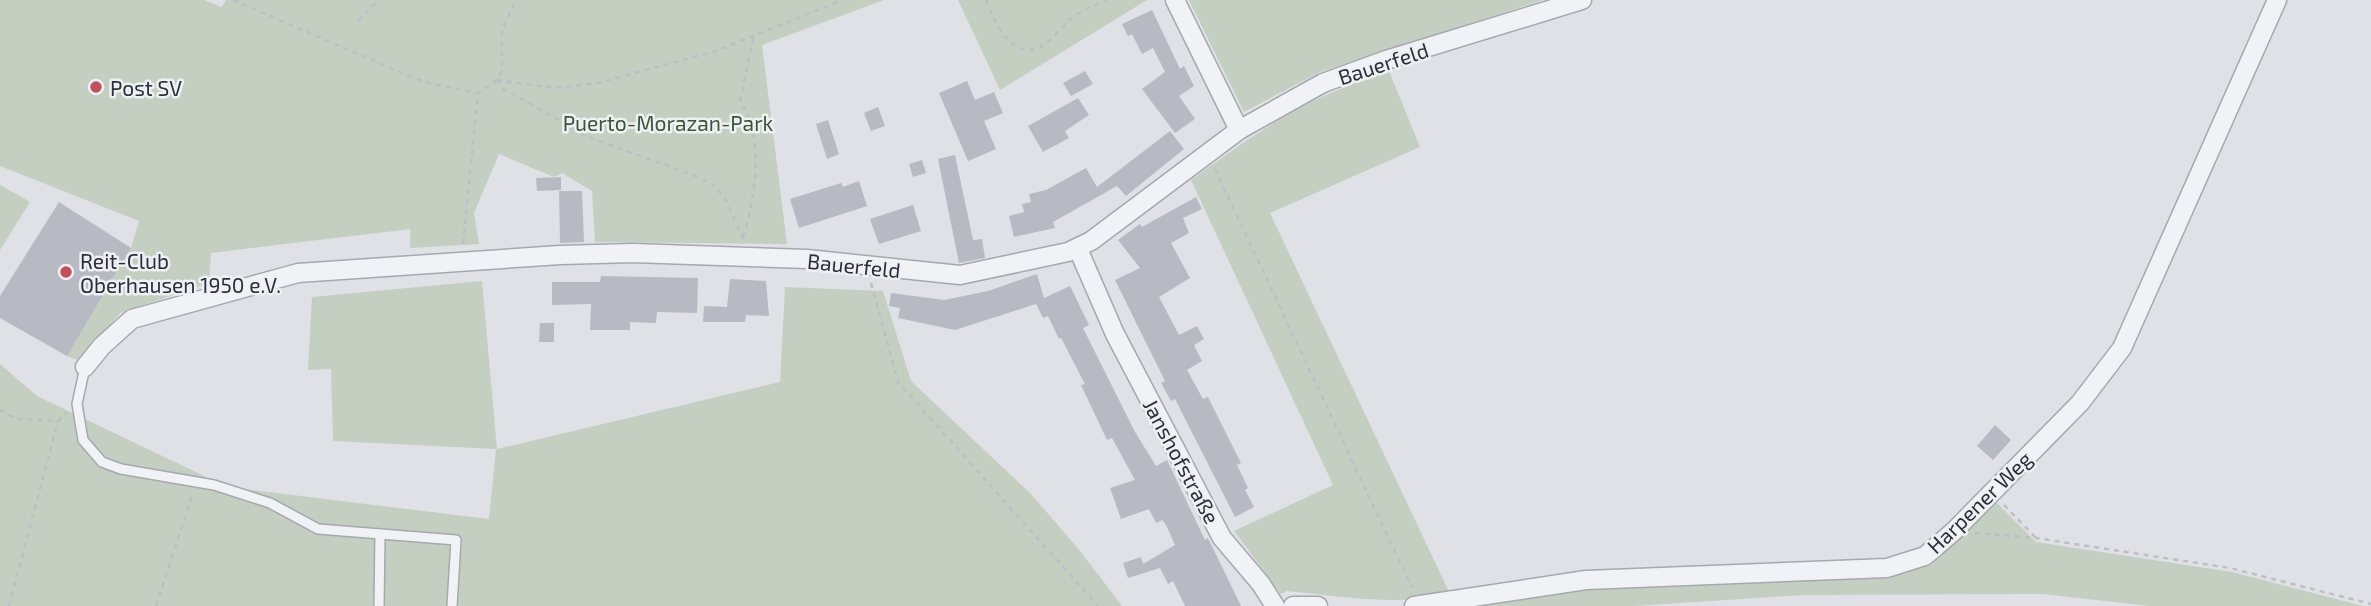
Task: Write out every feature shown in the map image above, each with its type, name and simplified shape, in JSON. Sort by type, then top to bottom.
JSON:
[{"type":"street","points":[[1175,0],[1239,130]]},
{"type":"street","name":"Bauerfeld","points":[[85,367],[102,346],[132,319],[287,275],[560,254],[621,253],[807,258],[960,275],[1078,249],[1239,130],[1293,98],[1342,75],[1582,0]]},
{"type":"street","name":"Harpener Weg","points":[[1415,601],[1586,580],[1887,568],[1925,556],[1954,531],[2080,403],[2122,348],[2277,0]]},
{"type":"street","name":"Janshofstraße","points":[[1078,249],[1102,307],[1222,538],[1261,584],[1275,606]]},
{"type":"street","points":[[1293,606],[1318,606]]},
{"type":"lane","points":[[85,367],[77,404],[83,440],[102,462],[121,469],[214,485],[270,503],[318,529],[456,540],[452,606]]},
{"type":"lane","points":[[379,606],[380,534]]},
{"type":"path","points":[[233,0],[409,76],[432,84],[478,93],[497,80],[502,70],[502,32],[516,0]]},
{"type":"path","points":[[358,21],[379,0]]},
{"type":"path","points":[[497,80],[546,88],[587,85],[677,63],[753,38],[843,0]]},
{"type":"path","points":[[986,0],[996,22],[1009,40],[1018,47],[1031,49],[1042,46],[1084,9],[1106,0]]},
{"type":"path","points":[[743,237],[754,194],[754,136],[751,121],[740,102],[753,38]]},
{"type":"path","points":[[497,80],[502,88],[591,138],[714,185],[726,200],[743,237],[748,256]]},
{"type":"path","points":[[461,261],[478,93]]},
{"type":"path","points":[[1208,154],[1415,601]]},
{"type":"path","points":[[867,265],[898,382],[1098,606]]},
{"type":"path","points":[[9,606],[58,421],[77,404]]},
{"type":"path","points":[[0,410],[16,419],[58,421]]},
{"type":"path","points":[[156,606],[196,481]]},
{"type":"path","points":[[1992,493],[2036,538]]},
{"type":"path","points":[[1954,531],[2036,538],[2230,568],[2371,604]]},
{"type":"green space","name":"Puerto-Morazan-Park","points":[[0,0],[204,0],[222,7],[226,0],[884,0],[762,45],[787,244],[595,242],[592,191],[562,173],[554,177],[499,154],[474,213],[479,244],[410,248],[410,229],[211,253],[209,283],[120,313],[80,361],[67,356],[131,248],[139,221],[0,166]]},
{"type":"green space","points":[[958,0],[1147,0],[1000,90]]},
{"type":"green space","points":[[1189,0],[1543,0],[1320,72],[1244,112]]},
{"type":"green space","points":[[1389,71],[1420,147],[1270,213],[1451,596],[1389,600],[1287,591],[1281,594],[1234,531],[1333,485],[1191,180],[1262,130],[1299,108],[1344,87]]},
{"type":"green space","points":[[0,185],[30,202],[0,250]]},
{"type":"green space","points":[[482,281],[497,449],[780,382],[785,287],[883,291],[911,381],[1031,494],[1081,552],[1122,606],[0,606],[0,364],[37,396],[227,487],[489,519],[496,449],[333,441],[331,369],[308,370],[312,297]]},
{"type":"green space","points":[[1994,500],[2036,542],[2232,572],[2363,606],[2149,606],[2043,594],[1803,595],[1634,606],[1470,606],[1587,587],[1886,574],[1932,565]]},
{"type":"building","points":[[1152,10],[1180,69],[1184,66],[1194,86],[1179,96],[1195,119],[1175,133],[1142,89],[1165,72],[1153,48],[1142,54],[1132,34],[1128,36],[1122,24]]},
{"type":"building","points":[[1085,71],[1093,84],[1071,96],[1063,83]]},
{"type":"building","points":[[967,81],[975,100],[994,92],[1003,113],[984,121],[996,149],[968,161],[939,93]]},
{"type":"building","points":[[1078,98],[1089,115],[1065,131],[1069,138],[1043,152],[1028,126]]},
{"type":"building","points":[[878,107],[885,126],[871,131],[864,113]]},
{"type":"building","points":[[828,120],[839,154],[827,159],[816,124]]},
{"type":"building","points":[[1170,131],[1184,149],[1126,196],[1117,186],[1053,222],[1055,228],[1014,237],[1009,216],[1024,212],[1022,204],[1031,202],[1029,194],[1046,190],[1086,168],[1097,187]]},
{"type":"building","points":[[955,155],[973,240],[982,239],[985,258],[959,263],[938,159]]},
{"type":"building","points":[[922,160],[926,173],[913,177],[909,164]]},
{"type":"building","points":[[561,177],[561,190],[537,191],[536,178]]},
{"type":"building","points":[[859,181],[867,206],[799,228],[790,199],[841,183],[843,187]]},
{"type":"building","points":[[559,191],[582,191],[584,242],[560,243]]},
{"type":"building","points":[[1196,197],[1202,209],[1183,218],[1189,233],[1171,243],[1190,278],[1159,297],[1179,335],[1197,326],[1204,339],[1194,345],[1202,361],[1187,370],[1203,399],[1208,397],[1241,463],[1237,465],[1254,507],[1235,517],[1175,399],[1171,401],[1161,383],[1165,381],[1115,280],[1140,268],[1118,240],[1140,224],[1142,227]]},
{"type":"building","name":"Reit-Club Oberhausen 1950 e.V.","points":[[59,202],[131,248],[67,356],[0,318],[0,296]]},
{"type":"building","points":[[913,205],[921,231],[879,244],[870,219]]},
{"type":"building","points":[[1037,274],[1044,298],[1070,286],[1089,325],[1083,328],[1135,432],[1156,466],[1167,460],[1205,540],[1208,538],[1241,606],[1185,606],[1173,581],[1168,584],[1160,568],[1128,578],[1123,563],[1141,557],[1143,564],[1175,545],[1166,525],[1162,520],[1156,523],[1149,509],[1121,519],[1110,488],[1135,480],[1112,438],[1107,440],[1081,385],[1085,384],[1061,338],[1059,339],[1048,316],[1043,318],[1036,304],[955,330],[898,318],[900,308],[889,306],[891,293],[944,300],[988,291]]},
{"type":"building","points":[[601,276],[698,278],[697,313],[657,312],[656,323],[630,322],[630,330],[590,330],[591,304],[552,305],[552,282],[600,282]]},
{"type":"building","points":[[730,279],[766,281],[769,316],[746,315],[745,322],[703,322],[704,306],[727,307]]},
{"type":"building","points":[[540,323],[554,323],[554,342],[539,342]]},
{"type":"building","points":[[1995,425],[2011,440],[1993,460],[1977,446]]},
{"type":"place","name":"Post SV","points":[[96,87]]},
{"type":"place","name":"Reit-Club Oberhausen 1950 e.V.","points":[[66,272]]}]
